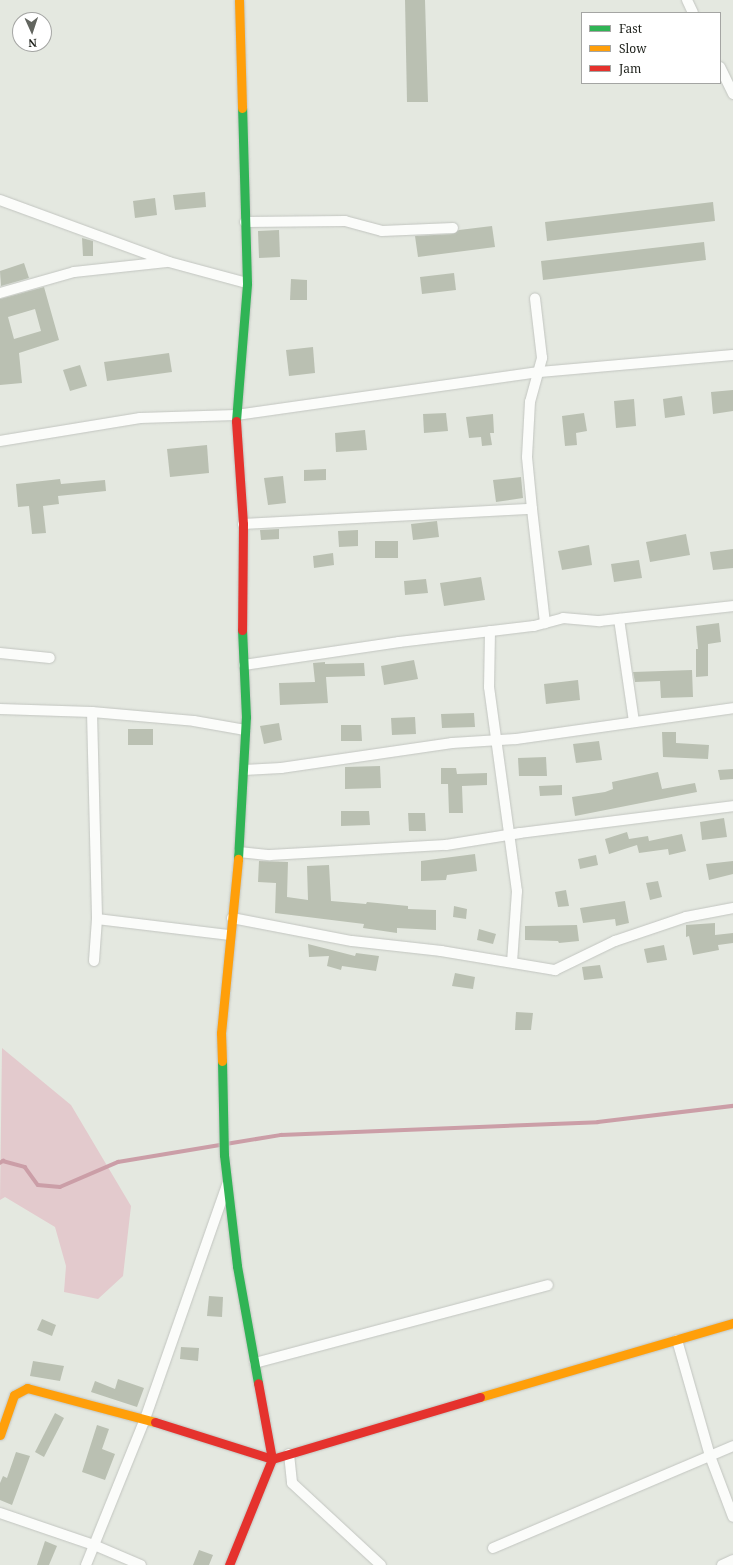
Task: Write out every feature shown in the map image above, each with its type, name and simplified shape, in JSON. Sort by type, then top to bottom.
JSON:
[{"type":"street","points":[[228,1565],[272,1459],[237,1266],[227,1183],[224,1155],[221,1033],[239,852],[245,730],[241,594],[243,524],[236,415],[247,283],[239,0]]},
{"type":"street","points":[[687,0],[693,12]]},
{"type":"street","points":[[721,69],[733,94]]},
{"type":"street","points":[[0,200],[169,262],[247,283]]},
{"type":"street","points":[[245,222],[345,221],[382,231],[453,228]]},
{"type":"street","points":[[0,293],[74,272],[169,262]]},
{"type":"street","points":[[535,298],[542,358],[530,402],[527,457],[545,623]]},
{"type":"street","points":[[0,441],[140,418],[236,415],[539,372],[733,355]]},
{"type":"street","points":[[243,524],[532,508]]},
{"type":"street","points":[[244,665],[545,623],[563,618],[600,621],[733,606]]},
{"type":"street","points":[[619,619],[634,722]]},
{"type":"street","points":[[490,631],[489,687],[517,891],[512,962]]},
{"type":"street","points":[[0,654],[50,658]]},
{"type":"street","points":[[244,770],[281,768],[452,743],[496,740],[733,708]]},
{"type":"street","points":[[0,709],[92,712],[194,721],[245,730]]},
{"type":"street","points":[[92,712],[97,919],[94,962]]},
{"type":"street","points":[[239,852],[270,855],[357,852],[446,845],[509,835],[733,806]]},
{"type":"street","points":[[232,918],[352,941],[441,951],[554,970],[614,940],[686,917],[733,908]]},
{"type":"street","points":[[97,919],[230,935]]},
{"type":"street","points":[[86,1565],[145,1419],[227,1183]]},
{"type":"street","points":[[255,1363],[548,1285]]},
{"type":"street","points":[[0,1435],[14,1395],[27,1388],[145,1419],[272,1459],[733,1323]]},
{"type":"street","points":[[676,1340],[710,1456],[733,1517]]},
{"type":"street","points":[[493,1548],[733,1446]]},
{"type":"street","points":[[290,1454],[292,1483],[381,1565]]},
{"type":"street","points":[[0,1513],[94,1545],[141,1565]]},
{"type":"street","points":[[722,1565],[733,1560]]},
{"type":"shaded area","points":[[2,1048],[71,1105],[131,1206],[123,1276],[98,1299],[64,1292],[66,1266],[55,1227],[5,1197],[0,1200]]},
{"type":"building","points":[[405,0],[425,0],[428,102],[407,102]]},
{"type":"building","points":[[205,192],[206,207],[175,210],[173,195]]},
{"type":"building","points":[[155,198],[157,215],[135,218],[133,201]]},
{"type":"building","points":[[713,202],[715,221],[547,241],[545,222]]},
{"type":"building","points":[[492,226],[495,247],[418,257],[415,236],[453,234],[459,230]]},
{"type":"building","points":[[279,230],[280,257],[259,258],[258,231]]},
{"type":"building","points":[[82,238],[93,241],[93,256],[83,256]]},
{"type":"building","points":[[704,242],[706,260],[543,280],[541,261]]},
{"type":"building","points":[[24,263],[29,278],[1,286],[0,271]]},
{"type":"building","points":[[454,273],[456,290],[422,294],[420,277]]},
{"type":"building","points":[[291,279],[307,280],[307,300],[290,300]]},
{"type":"building","points":[[44,287],[59,340],[19,353],[22,383],[0,385],[0,299]],"holes":[[[35,309],[41,331],[14,339],[8,317]]]},
{"type":"building","points":[[313,347],[315,373],[289,376],[286,350]]},
{"type":"building","points":[[169,353],[172,372],[107,381],[104,362]]},
{"type":"building","points":[[80,365],[87,386],[70,391],[63,370]]},
{"type":"building","points":[[733,390],[733,411],[713,414],[711,392]]},
{"type":"building","points":[[682,396],[685,415],[665,418],[663,399]]},
{"type":"building","points":[[634,399],[636,426],[616,428],[614,401]]},
{"type":"building","points":[[446,413],[448,431],[424,433],[423,414]]},
{"type":"building","points":[[584,413],[587,431],[576,433],[577,445],[565,446],[562,416]]},
{"type":"building","points":[[493,414],[494,433],[490,433],[492,445],[482,446],[481,437],[469,438],[466,417]]},
{"type":"building","points":[[365,430],[367,450],[336,452],[335,433]]},
{"type":"building","points":[[207,445],[209,473],[170,477],[167,449]]},
{"type":"building","points":[[326,469],[326,480],[304,481],[304,470]]},
{"type":"building","points":[[283,476],[286,503],[268,505],[264,478]]},
{"type":"building","points":[[521,477],[523,498],[496,502],[493,480]]},
{"type":"building","points":[[60,479],[61,484],[105,480],[106,491],[58,496],[59,504],[43,506],[46,533],[32,534],[29,506],[18,507],[16,484]]},
{"type":"building","points":[[437,521],[439,537],[413,540],[411,524]]},
{"type":"building","points":[[279,529],[279,539],[261,540],[260,530]]},
{"type":"building","points":[[358,530],[358,546],[339,547],[338,531]]},
{"type":"building","points":[[686,534],[690,555],[650,562],[646,542]]},
{"type":"building","points":[[375,541],[398,541],[398,558],[375,558]]},
{"type":"building","points":[[589,545],[592,565],[562,570],[558,551]]},
{"type":"building","points":[[733,549],[733,568],[713,570],[710,552]]},
{"type":"building","points":[[333,553],[334,565],[314,568],[313,556]]},
{"type":"building","points":[[639,560],[642,578],[614,582],[611,564]]},
{"type":"building","points":[[481,577],[485,600],[444,606],[440,583]]},
{"type":"building","points":[[426,579],[428,593],[405,595],[404,581]]},
{"type":"building","points":[[719,623],[721,642],[708,644],[708,676],[696,677],[696,649],[698,649],[696,626]]},
{"type":"building","points":[[414,660],[418,679],[384,685],[381,666]]},
{"type":"building","points":[[325,662],[325,664],[364,663],[365,676],[326,677],[328,703],[280,705],[279,683],[315,682],[313,663]]},
{"type":"building","points":[[692,670],[693,697],[661,698],[660,681],[635,682],[633,672]]},
{"type":"building","points":[[578,680],[580,700],[546,704],[544,684]]},
{"type":"building","points":[[474,713],[475,727],[442,728],[441,714]]},
{"type":"building","points":[[415,717],[416,734],[392,735],[391,718]]},
{"type":"building","points":[[279,723],[282,740],[264,744],[260,726]]},
{"type":"building","points":[[341,725],[361,725],[362,741],[341,741]]},
{"type":"building","points":[[128,729],[153,729],[153,745],[128,745]]},
{"type":"building","points":[[662,732],[676,732],[676,743],[709,745],[708,759],[663,757]]},
{"type":"building","points":[[599,741],[602,760],[576,763],[573,744]]},
{"type":"building","points":[[546,757],[547,776],[519,776],[518,758]]},
{"type":"building","points":[[380,766],[381,788],[345,789],[345,767]]},
{"type":"building","points":[[441,768],[456,768],[457,774],[487,773],[487,785],[462,786],[463,813],[449,813],[448,784],[441,784]]},
{"type":"building","points":[[733,769],[733,779],[720,780],[718,770]]},
{"type":"building","points":[[658,772],[662,789],[695,783],[697,792],[575,816],[572,797],[605,792],[613,789],[612,782]]},
{"type":"building","points":[[562,785],[562,795],[540,796],[539,786]]},
{"type":"building","points":[[341,811],[369,811],[370,825],[341,826]]},
{"type":"building","points":[[408,813],[425,813],[426,831],[409,831]]},
{"type":"building","points":[[724,818],[727,837],[702,840],[700,822]]},
{"type":"building","points":[[627,832],[629,839],[648,836],[649,841],[682,834],[686,851],[669,855],[668,849],[639,853],[637,845],[609,854],[605,839]]},
{"type":"building","points":[[475,854],[477,871],[447,875],[446,880],[421,881],[421,861]]},
{"type":"building","points":[[596,855],[598,865],[580,869],[578,859]]},
{"type":"building","points":[[259,861],[288,862],[287,897],[308,900],[307,866],[329,865],[331,901],[366,904],[367,902],[408,906],[408,909],[436,910],[436,930],[397,928],[397,933],[363,928],[364,924],[275,913],[276,883],[258,882]]},
{"type":"building","points":[[733,861],[733,874],[709,880],[706,864]]},
{"type":"building","points":[[658,881],[662,897],[650,900],[646,883]]},
{"type":"building","points":[[566,890],[569,906],[558,907],[555,892]]},
{"type":"building","points":[[625,901],[629,923],[616,926],[615,919],[583,923],[580,908]]},
{"type":"building","points":[[454,906],[467,909],[466,919],[453,917]]},
{"type":"building","points":[[715,923],[715,935],[733,933],[733,943],[718,945],[719,950],[693,955],[689,936],[686,937],[686,925]]},
{"type":"building","points":[[577,925],[579,941],[559,943],[558,941],[525,940],[525,926]]},
{"type":"building","points":[[479,929],[496,934],[493,944],[477,940]]},
{"type":"building","points":[[308,944],[355,956],[356,953],[379,956],[376,971],[342,966],[341,970],[327,966],[329,956],[309,957]]},
{"type":"building","points":[[664,945],[667,960],[647,963],[644,949]]},
{"type":"building","points":[[600,965],[603,978],[584,980],[582,967]]},
{"type":"building","points":[[455,973],[475,977],[473,989],[452,986]]},
{"type":"building","points":[[516,1012],[533,1013],[531,1030],[515,1030]]},
{"type":"building","points":[[209,1296],[223,1297],[222,1317],[207,1316]]},
{"type":"building","points":[[42,1319],[56,1325],[52,1336],[37,1330]]},
{"type":"building","points":[[181,1347],[199,1348],[198,1361],[180,1359]]},
{"type":"building","points":[[33,1361],[64,1366],[60,1381],[30,1376]]},
{"type":"building","points":[[118,1379],[144,1388],[137,1407],[91,1392],[95,1381],[115,1389]]},
{"type":"building","points":[[55,1413],[64,1418],[44,1457],[35,1452]]},
{"type":"building","points":[[97,1425],[109,1429],[102,1449],[115,1454],[105,1480],[82,1472]]},
{"type":"building","points":[[16,1452],[30,1456],[12,1505],[0,1500],[0,1483],[3,1476],[7,1478]]},
{"type":"building","points":[[45,1541],[57,1546],[49,1565],[37,1565]]},
{"type":"building","points":[[199,1550],[213,1555],[209,1565],[193,1565]]},
{"type":"waterway","points":[[226,1144],[281,1135],[598,1122],[733,1106]]},
{"type":"waterway","points":[[0,1163],[3,1161],[25,1167],[38,1185],[60,1187],[118,1162],[220,1145]]},
{"type":"traffic: fast","points":[[236,421],[247,283],[242,108]]},
{"type":"traffic: fast","points":[[238,859],[246,717],[242,630]]},
{"type":"traffic: fast","points":[[222,1061],[224,1155],[237,1266],[258,1383]]},
{"type":"traffic: slow","points":[[239,0],[242,108]]},
{"type":"traffic: slow","points":[[222,1061],[221,1033],[238,859]]},
{"type":"traffic: slow","points":[[480,1397],[733,1323]]},
{"type":"traffic: slow","points":[[0,1435],[14,1395],[27,1388],[155,1422]]},
{"type":"traffic: jam","points":[[236,421],[243,524],[242,630]]},
{"type":"traffic: jam","points":[[229,1565],[272,1459],[258,1383]]},
{"type":"traffic: jam","points":[[155,1422],[272,1459],[480,1397]]}]
